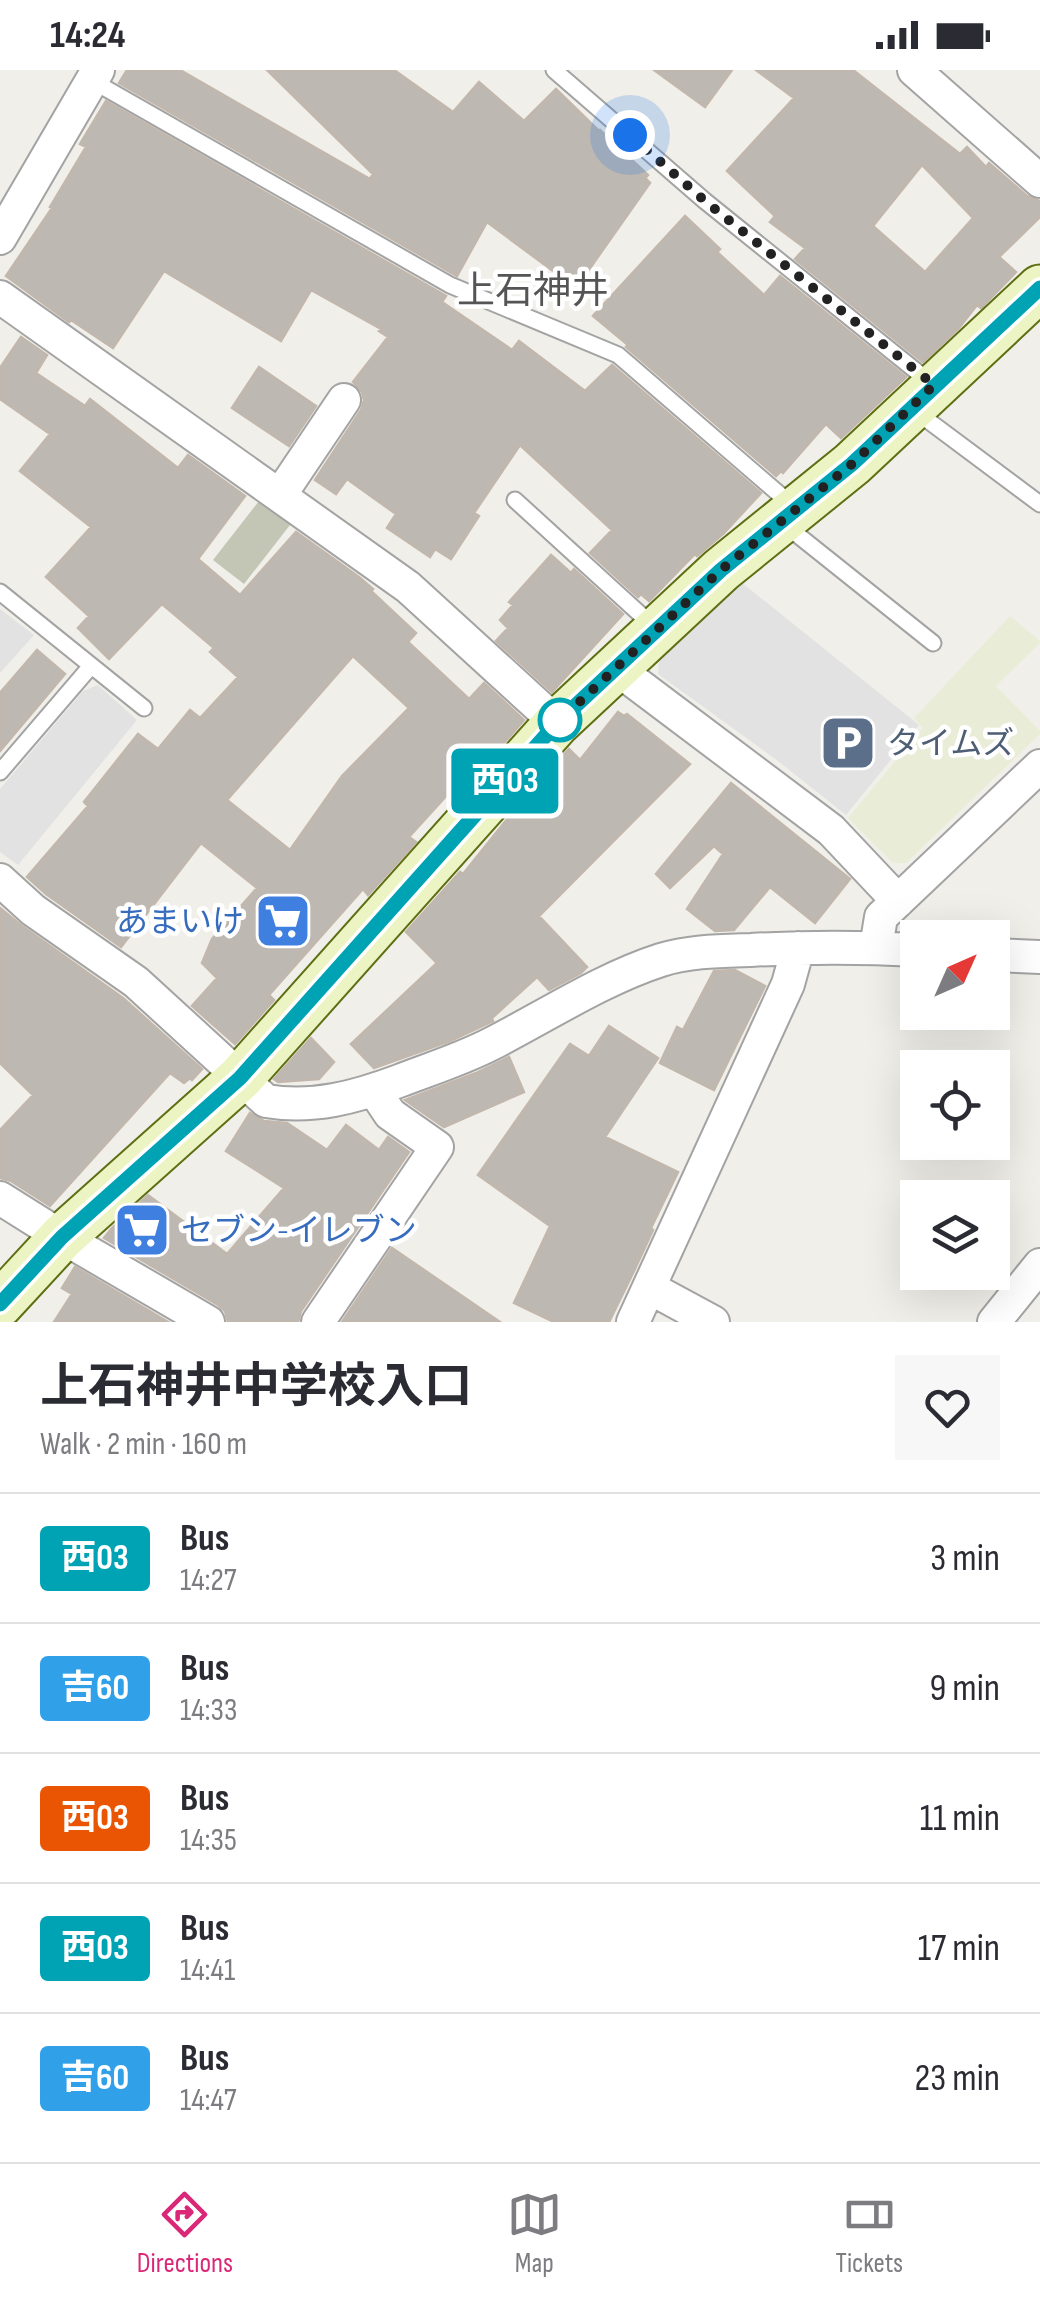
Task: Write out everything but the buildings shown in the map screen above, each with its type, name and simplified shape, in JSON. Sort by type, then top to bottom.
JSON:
[{"type":"street","points":[[914,70],[1040,182]]},
{"type":"street","points":[[0,238],[95,75]]},
{"type":"street","points":[[0,1304],[62,1237],[240,1078],[557,723],[721,570],[852,464],[1040,288]]},
{"type":"street","points":[[0,297],[408,588],[557,723]]},
{"type":"street","points":[[280,496],[344,400]]},
{"type":"street","points":[[616,668],[831,830],[898,902]]},
{"type":"street","points":[[876,948],[881,917],[1040,766]]},
{"type":"street","points":[[0,880],[32,910],[136,982],[266,1101],[287,1104],[348,1099],[374,1090],[485,1047],[634,970],[665,959],[696,952],[900,949]]},
{"type":"street","points":[[634,1322],[788,984],[798,948]]},
{"type":"street","points":[[1010,956],[1040,958]]},
{"type":"street","points":[[318,1322],[437,1148],[390,1114],[374,1090]]},
{"type":"street","points":[[0,1198],[208,1322]]},
{"type":"street","points":[[994,1322],[1040,1265]]},
{"type":"street","points":[[650,1288],[713,1322]]},
{"type":"lane","points":[[554,70],[1040,504]]},
{"type":"lane","points":[[95,75],[450,285],[618,354],[788,515],[933,642]]},
{"type":"lane","points":[[514,500],[656,629]]},
{"type":"lane","points":[[0,592],[144,708]]},
{"type":"lane","points":[[0,772],[92,666]]},
{"type":"shaded area","points":[[259,501],[290,525],[244,584],[213,560]]},
{"type":"shaded area","points":[[741,582],[919,725],[846,815],[658,674],[659,658]]},
{"type":"shaded area","points":[[0,609],[34,635],[0,673]]},
{"type":"shaded area","points":[[1010,616],[1040,643],[996,686],[1040,734],[906,863],[893,863],[848,818],[923,728],[914,718]]},
{"type":"shaded area","points":[[98,685],[137,720],[18,865],[0,852],[0,789],[83,691]]},
{"type":"bus line","name":"西03","points":[[0,1304],[62,1237],[240,1078],[557,723],[721,570],[852,464],[1040,288]]},
{"type":"place","name":"タイムズ","points":[[848,743]]},
{"type":"place","name":"あまいけ","points":[[283,921]]},
{"type":"place","name":"セブン-イレブン","points":[[142,1230]]},
{"type":"district","name":"上石神井","points":[[533,290]]},
{"type":"route","points":[[560,720],[557,723],[721,570],[852,464],[934,385],[705,201],[630,135]]}]
